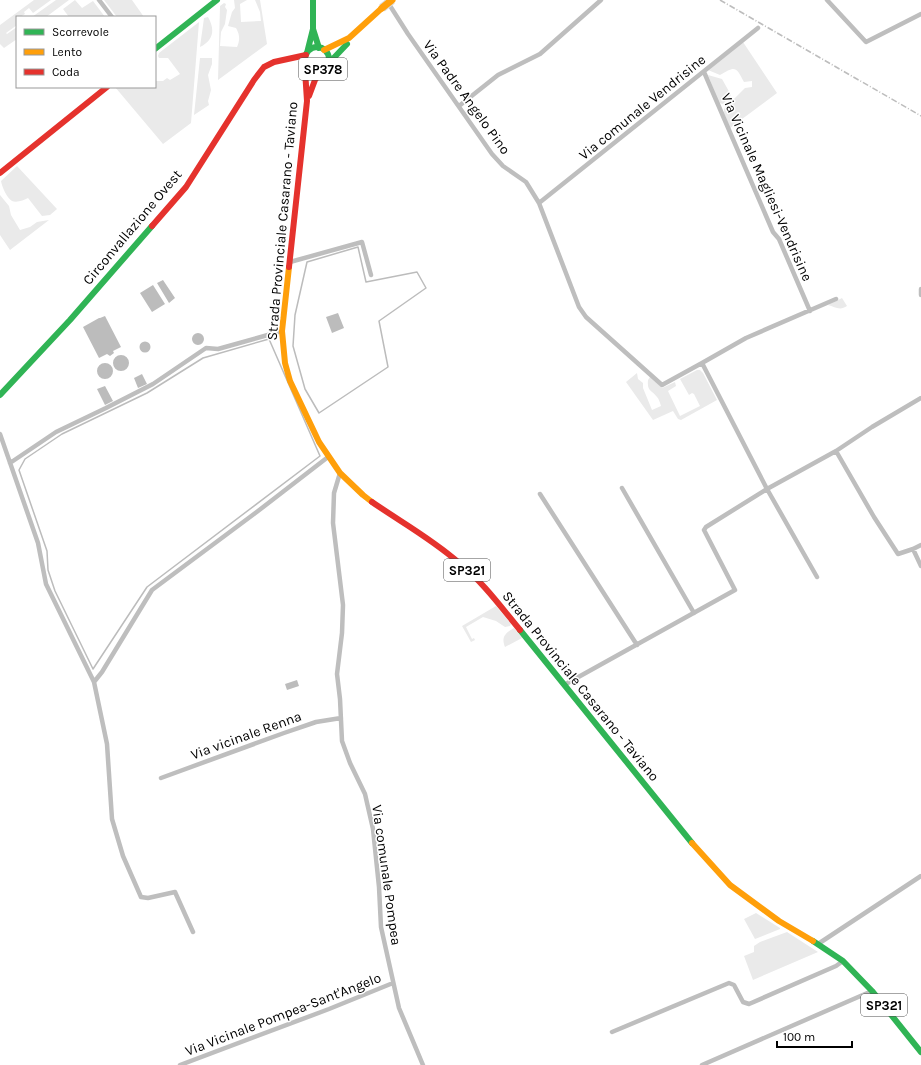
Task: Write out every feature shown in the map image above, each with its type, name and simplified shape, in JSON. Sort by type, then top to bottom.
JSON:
[{"type":"main road","points":[[156,47],[217,0]]},
{"type":"main road","points":[[313,0],[313,29],[322,49]]},
{"type":"main road","name":"SP378","points":[[351,37],[338,46],[322,49],[314,48],[306,59],[312,70],[316,71],[325,67],[351,37],[392,0]]},
{"type":"main road","name":"Strada Provinciale Casarano - Taviano","points":[[313,29],[306,59],[305,70],[307,101],[282,331],[286,363],[290,380],[309,423],[328,457],[340,473],[373,502],[421,533],[459,562],[493,598],[529,640],[699,852],[730,885],[779,921],[843,961],[858,974],[921,1052]]},
{"type":"main road","name":"SP378","points":[[322,49],[328,56],[325,67]]},
{"type":"main road","name":"Circonvallazione Ovest","points":[[0,395],[70,320],[186,187],[254,80],[264,67],[274,62],[292,59],[306,59]]},
{"type":"main road","points":[[307,101],[315,80],[325,67]]},
{"type":"main road","points":[[0,173],[105,88]]},
{"type":"street","points":[[99,0],[111,16]]},
{"type":"street","name":"Via Padre Angelo Pino","points":[[387,0],[408,34],[492,154],[503,166],[526,182],[539,203],[579,307],[586,317],[662,385],[702,364]]},
{"type":"street","points":[[459,106],[498,75],[540,54],[601,0]]},
{"type":"street","points":[[827,0],[866,42],[921,14]]},
{"type":"street","name":"Via comunale Vendrisine","points":[[539,203],[758,28]]},
{"type":"street","name":"Via Vicinale Magliesi-Vendrisine","points":[[704,72],[773,232],[779,240],[810,310]]},
{"type":"street","points":[[290,262],[362,242],[371,275]]},
{"type":"street","points":[[921,289],[921,296]]},
{"type":"street","points":[[817,577],[768,489],[702,364],[746,338],[836,299]]},
{"type":"street","points":[[10,463],[56,432],[153,384],[206,348],[218,349],[282,331]]},
{"type":"street","points":[[564,685],[735,590],[704,530],[706,527],[768,489],[836,451],[872,427],[921,398]]},
{"type":"street","points":[[0,434],[38,543],[46,584],[94,682],[107,744],[112,819],[123,856],[141,897],[148,898],[175,892],[193,932]]},
{"type":"street","points":[[836,451],[874,517],[898,554],[921,545]]},
{"type":"street","points":[[94,682],[102,672],[152,590],[328,457]]},
{"type":"street","name":"Via comunale Pompea","points":[[340,473],[334,493],[333,523],[343,605],[342,633],[337,674],[342,741],[364,794],[373,830],[379,887],[381,927],[399,1008],[423,1065]]},
{"type":"street","points":[[622,488],[694,613]]},
{"type":"street","points":[[540,494],[637,645]]},
{"type":"street","points":[[913,549],[921,566]]},
{"type":"street","name":"Via vicinale Renna","points":[[161,778],[316,722],[341,718]]},
{"type":"street","points":[[818,944],[921,876]]},
{"type":"street","points":[[612,1032],[729,983],[734,985],[743,1002],[749,1004],[836,966],[843,961]]},
{"type":"street","name":"Via Vicinale Pompea-Sant'Angelo","points":[[180,1065],[329,1009],[393,982]]},
{"type":"street","points":[[702,1065],[872,990]]},
{"type":"shaded area","points":[[34,0],[51,0],[33,13],[29,8],[24,12],[25,14],[22,16],[16,16],[16,26],[6,33],[7,34],[16,28],[16,40],[4,48],[0,44],[0,25]]},
{"type":"shaded area","points":[[56,0],[69,0],[47,16],[33,16]]},
{"type":"shaded area","points":[[75,0],[82,8],[93,1],[104,16],[68,16],[63,9]]},
{"type":"shaded area","points":[[104,0],[132,0],[143,16],[116,16]]},
{"type":"shaded area","points":[[234,0],[247,0],[240,4],[241,22],[261,21],[260,12],[255,0],[260,0],[267,44],[218,80],[220,6],[224,3],[226,4],[225,7],[227,10],[225,24],[221,32],[220,46],[237,47],[239,42],[239,35],[236,28],[228,26],[232,12],[235,8]]},
{"type":"shaded area","points":[[208,17],[212,26],[211,38],[200,47],[204,18]]},
{"type":"shaded area","points":[[199,22],[191,123],[163,144],[116,88],[156,88],[156,81],[163,81],[167,78],[170,80],[180,74],[168,58],[159,58],[159,53]]},
{"type":"shaded area","points":[[743,42],[777,93],[730,128],[724,113],[724,109],[745,88],[752,87],[752,81],[744,82],[735,69],[729,70],[720,75],[708,70]]},
{"type":"shaded area","points":[[200,58],[212,58],[212,64],[208,75],[211,90],[208,101],[209,105],[194,115]]},
{"type":"shaded area","points":[[708,75],[722,79],[731,95],[723,104],[719,103]]},
{"type":"shaded area","points":[[17,166],[57,209],[50,215],[42,216],[28,198],[14,202],[10,200],[1,181]]},
{"type":"shaded area","points":[[0,195],[9,206],[11,215],[20,230],[30,227],[37,222],[49,220],[10,250],[0,235]]},
{"type":"shaded area","points":[[163,280],[175,298],[169,303],[157,283]]},
{"type":"shaded area","points":[[153,285],[165,304],[152,312],[140,293]]},
{"type":"shaded area","points":[[842,298],[847,306],[838,308],[828,305]]},
{"type":"shaded area","points":[[338,313],[344,328],[332,333],[326,317]]},
{"type":"shaded area","points":[[105,316],[121,347],[113,351],[114,353],[110,356],[107,354],[99,358],[83,327]]},
{"type":"shaded area","points":[[196,333],[200,333],[204,339],[200,345],[196,345],[192,341],[192,337]]},
{"type":"shaded area","points":[[145,341],[149,343],[151,347],[149,351],[145,353],[141,351],[139,347],[141,343]]},
{"type":"shaded area","points":[[118,355],[124,355],[129,360],[127,369],[124,371],[118,371],[113,366],[113,360]]},
{"type":"shaded area","points":[[102,363],[108,363],[113,368],[111,377],[108,379],[102,379],[97,374],[97,368]]},
{"type":"shaded area","points":[[697,370],[700,370],[703,373],[717,400],[681,420],[678,419],[673,411],[653,420],[626,382],[637,373],[638,379],[643,383],[643,388],[652,410],[661,406],[658,398],[649,389],[648,380],[650,377],[662,388],[675,382],[676,386],[668,391],[680,416],[700,406],[694,394],[692,393],[689,395],[680,379]]},
{"type":"shaded area","points":[[142,374],[147,384],[138,388],[134,378]]},
{"type":"shaded area","points":[[105,386],[113,401],[105,405],[97,389]]},
{"type":"shaded area","points":[[496,606],[511,624],[510,626],[505,627],[496,621],[483,617],[466,627],[472,639],[474,638],[475,640],[471,642],[462,626]]},
{"type":"shaded area","points":[[514,628],[522,638],[505,647],[503,641],[504,638],[508,632]]},
{"type":"shaded area","points":[[297,680],[299,686],[287,690],[285,684]]},
{"type":"shaded area","points":[[756,913],[780,929],[755,939],[744,919]]},
{"type":"shaded area","points":[[787,932],[818,952],[753,980],[744,956],[754,952],[754,946],[760,942]]},
{"type":"waterway","points":[[358,247],[366,282],[417,272],[426,288],[379,321],[388,367],[319,413],[305,389],[293,346],[295,315],[307,262],[358,247]]},
{"type":"waterway","points":[[269,339],[320,456],[147,587],[93,669],[55,591],[48,570],[47,551],[19,470],[25,459],[62,434],[147,393],[203,358],[269,339]]},
{"type":"railway","points":[[720,0],[921,116]]},
{"type":"traffic: fast","points":[[156,48],[217,0]]},
{"type":"traffic: fast","points":[[307,53],[313,29],[313,0]]},
{"type":"traffic: fast","points":[[313,29],[319,48]]},
{"type":"traffic: fast","points":[[328,64],[347,44]]},
{"type":"traffic: fast","points":[[317,47],[325,51],[329,59],[325,67],[317,71],[309,67],[305,59],[309,51],[317,47]]},
{"type":"traffic: fast","points":[[0,395],[70,320],[152,226]]},
{"type":"traffic: fast","points":[[520,630],[692,843]]},
{"type":"traffic: fast","points":[[813,941],[843,961],[872,991],[921,1052]]},
{"type":"traffic: slow","points":[[382,8],[392,0]]},
{"type":"traffic: slow","points":[[324,50],[349,38],[382,8]]},
{"type":"traffic: slow","points":[[289,267],[282,331],[285,363],[290,381],[319,442],[340,473],[372,502]]},
{"type":"traffic: slow","points":[[692,843],[730,885],[779,921],[813,941]]},
{"type":"traffic: jam","points":[[152,226],[186,187],[254,80],[264,67],[274,62],[306,55]]},
{"type":"traffic: jam","points":[[289,267],[307,101],[305,70],[307,66]]},
{"type":"traffic: jam","points":[[309,96],[315,80],[323,70]]},
{"type":"traffic: jam","points":[[0,173],[106,88]]},
{"type":"traffic: jam","points":[[372,502],[438,546],[467,569],[491,594],[520,630]]}]
